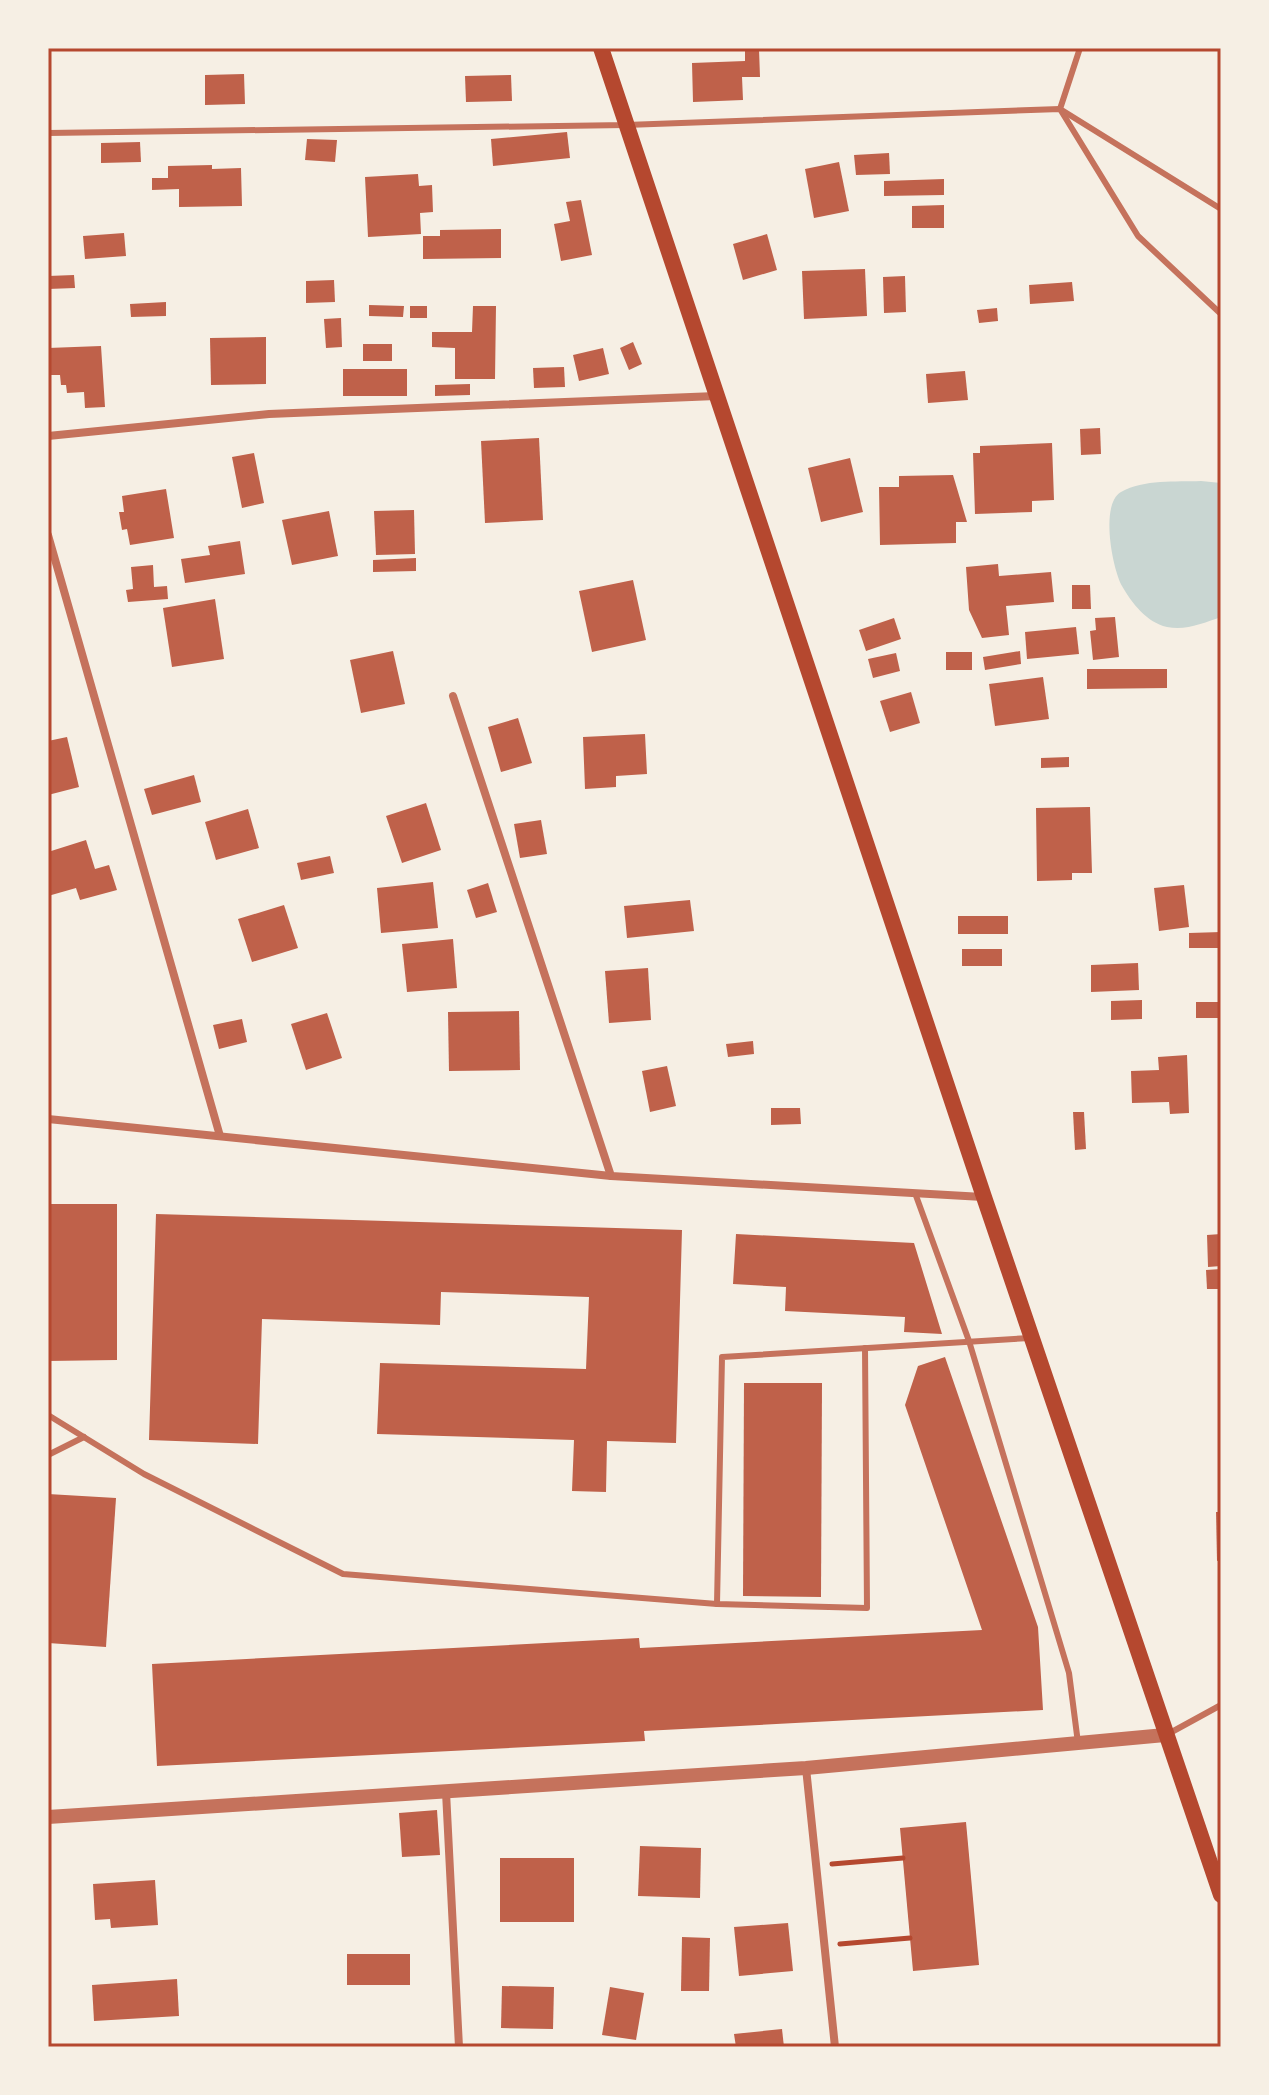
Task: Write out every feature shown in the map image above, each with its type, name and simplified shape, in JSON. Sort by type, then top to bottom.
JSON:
[{"type":"main road","points":[[601,48],[984,1197],[1221,1895]]},
{"type":"street","points":[[48,436],[269,414],[716,396]]},
{"type":"street","points":[[48,535],[220,1136]]},
{"type":"street","points":[[453,696],[611,1176]]},
{"type":"street","points":[[48,1119],[611,1176],[984,1197]]},
{"type":"street","points":[[48,1817],[806,1768],[1165,1735]]},
{"type":"street","points":[[806,1768],[835,2047]]},
{"type":"street","points":[[446,1792],[459,2047]]},
{"type":"lane","points":[[1080,48],[1060,109],[1138,236],[1221,314]]},
{"type":"lane","points":[[48,133],[626,125],[1060,109],[1221,209]]},
{"type":"lane","points":[[915,1193],[969,1341],[1069,1673],[1078,1743]]},
{"type":"lane","points":[[717,1604],[722,1357],[1032,1338]]},
{"type":"lane","points":[[48,1415],[144,1474],[343,1574],[717,1604],[867,1608],[865,1348]]},
{"type":"lane","points":[[48,1455],[84,1437]]},
{"type":"lane","points":[[1165,1735],[1221,1705]]},
{"type":"path","points":[[817,1866],[903,1858]]},
{"type":"path","points":[[825,1946],[910,1938]]},
{"type":"shaded area","points":[[1160,482],[1221,483],[1221,617],[1188,627],[1167,627],[1146,616],[1122,586],[1112,551],[1111,509],[1121,492],[1130,488]]},
{"type":"building","points":[[759,49],[760,77],[742,77],[743,100],[693,102],[692,63],[745,61],[745,50]]},
{"type":"building","points":[[244,74],[245,104],[205,105],[205,75]]},
{"type":"building","points":[[511,75],[512,101],[466,102],[465,76]]},
{"type":"building","points":[[567,132],[570,158],[493,166],[491,139]]},
{"type":"building","points":[[307,139],[337,140],[335,162],[305,160]]},
{"type":"building","points":[[140,142],[141,162],[101,163],[101,143]]},
{"type":"building","points":[[889,153],[890,174],[856,175],[854,155]]},
{"type":"building","points":[[839,162],[849,211],[814,218],[805,169]]},
{"type":"building","points":[[212,165],[212,169],[241,168],[242,206],[179,207],[179,189],[152,190],[152,178],[168,178],[168,166]]},
{"type":"building","points":[[418,174],[419,186],[432,185],[433,212],[420,213],[421,234],[368,237],[365,177]]},
{"type":"building","points":[[944,179],[944,195],[884,196],[884,181]]},
{"type":"building","points":[[581,200],[592,255],[561,261],[554,224],[570,221],[566,202]]},
{"type":"building","points":[[944,205],[944,228],[912,228],[912,206]]},
{"type":"building","points":[[501,229],[501,258],[423,259],[423,236],[440,236],[440,230]]},
{"type":"building","points":[[124,233],[126,256],[85,259],[83,236]]},
{"type":"building","points":[[767,234],[777,270],[743,280],[733,244]]},
{"type":"building","points":[[865,269],[867,316],[804,319],[802,271]]},
{"type":"building","points":[[74,275],[75,288],[48,289],[48,276]]},
{"type":"building","points":[[905,276],[906,312],[884,313],[883,277]]},
{"type":"building","points":[[334,280],[335,302],[306,303],[306,281]]},
{"type":"building","points":[[1072,282],[1074,301],[1030,304],[1029,285]]},
{"type":"building","points":[[166,302],[166,316],[131,317],[130,304]]},
{"type":"building","points":[[369,305],[404,306],[403,317],[369,316]]},
{"type":"building","points":[[410,306],[427,306],[427,318],[410,318]]},
{"type":"building","points":[[473,306],[496,306],[495,379],[455,379],[455,348],[432,347],[432,332],[472,332]]},
{"type":"building","points":[[997,308],[998,321],[979,323],[977,310]]},
{"type":"building","points":[[341,318],[342,347],[326,348],[324,319]]},
{"type":"building","points":[[266,337],[266,384],[211,385],[210,338]]},
{"type":"building","points":[[633,342],[642,364],[629,370],[620,348]]},
{"type":"building","points":[[363,344],[392,344],[392,361],[363,361]]},
{"type":"building","points":[[101,346],[105,407],[85,408],[84,392],[67,393],[66,385],[61,385],[60,375],[48,375],[48,348]]},
{"type":"building","points":[[603,348],[609,374],[579,381],[573,355]]},
{"type":"building","points":[[564,367],[565,387],[534,388],[533,368]]},
{"type":"building","points":[[343,369],[407,369],[407,396],[343,396]]},
{"type":"building","points":[[965,371],[968,400],[928,403],[926,374]]},
{"type":"building","points":[[470,384],[470,395],[435,396],[435,385]]},
{"type":"building","points":[[1100,428],[1101,454],[1081,455],[1080,429]]},
{"type":"building","points":[[539,438],[543,520],[485,523],[481,441]]},
{"type":"building","points":[[1052,443],[1054,500],[1032,501],[1032,512],[975,514],[973,453],[980,453],[980,446]]},
{"type":"building","points":[[254,453],[264,503],[242,508],[232,457]]},
{"type":"building","points":[[850,458],[863,512],[821,522],[808,468]]},
{"type":"building","points":[[953,475],[967,522],[956,522],[956,543],[880,545],[879,487],[899,487],[899,476]]},
{"type":"building","points":[[166,489],[174,538],[130,545],[127,529],[122,530],[119,512],[124,512],[122,496]]},
{"type":"building","points":[[414,510],[415,554],[376,555],[374,511]]},
{"type":"building","points":[[329,511],[338,556],[292,565],[282,520]]},
{"type":"building","points":[[240,541],[245,574],[185,583],[181,559],[210,555],[208,546]]},
{"type":"building","points":[[416,558],[416,571],[373,572],[373,560]]},
{"type":"building","points":[[998,564],[999,576],[1051,572],[1054,602],[1006,606],[1009,635],[982,638],[969,610],[966,567]]},
{"type":"building","points":[[153,565],[154,587],[167,586],[168,599],[128,602],[126,590],[133,589],[131,567]]},
{"type":"building","points":[[633,580],[646,640],[592,652],[579,591]]},
{"type":"building","points":[[1072,585],[1090,585],[1091,609],[1072,609]]},
{"type":"building","points":[[215,599],[224,659],[172,667],[163,608]]},
{"type":"building","points":[[1115,617],[1119,657],[1093,660],[1090,631],[1096,630],[1095,618]]},
{"type":"building","points":[[894,618],[901,639],[866,651],[859,630]]},
{"type":"building","points":[[1076,627],[1079,654],[1027,659],[1025,632]]},
{"type":"building","points":[[393,651],[405,704],[361,713],[350,660]]},
{"type":"building","points":[[1020,651],[1021,664],[985,670],[983,657]]},
{"type":"building","points":[[946,652],[972,652],[972,670],[946,670]]},
{"type":"building","points":[[896,653],[900,671],[873,678],[868,659]]},
{"type":"building","points":[[1087,669],[1167,669],[1167,688],[1087,689]]},
{"type":"building","points":[[1043,677],[1049,719],[995,726],[989,684]]},
{"type":"building","points":[[911,692],[920,723],[890,732],[880,701]]},
{"type":"building","points":[[518,718],[532,763],[501,772],[488,727]]},
{"type":"building","points":[[645,734],[647,774],[616,776],[616,787],[585,789],[583,737]]},
{"type":"building","points":[[67,737],[79,787],[48,795],[48,741]]},
{"type":"building","points":[[1069,757],[1069,767],[1041,768],[1041,758]]},
{"type":"building","points":[[194,775],[201,802],[152,815],[144,789]]},
{"type":"building","points":[[426,803],[441,850],[402,863],[386,816]]},
{"type":"building","points":[[1090,807],[1092,873],[1072,873],[1072,880],[1037,881],[1036,808]]},
{"type":"building","points":[[248,809],[259,848],[216,860],[205,822]]},
{"type":"building","points":[[541,820],[547,854],[520,858],[514,824]]},
{"type":"building","points":[[86,840],[95,869],[109,865],[117,890],[80,900],[76,888],[48,896],[48,852]]},
{"type":"building","points":[[330,856],[334,873],[301,880],[297,863]]},
{"type":"building","points":[[433,882],[438,928],[381,933],[377,888]]},
{"type":"building","points":[[488,883],[497,912],[476,918],[467,890]]},
{"type":"building","points":[[1184,885],[1189,927],[1159,931],[1154,888]]},
{"type":"building","points":[[690,900],[694,931],[627,938],[624,906]]},
{"type":"building","points":[[284,905],[298,948],[252,962],[238,919]]},
{"type":"building","points":[[958,916],[1008,916],[1008,934],[958,934]]},
{"type":"building","points":[[1221,932],[1221,948],[1189,948],[1189,933]]},
{"type":"building","points":[[453,939],[457,988],[407,992],[402,944]]},
{"type":"building","points":[[962,949],[1002,949],[1002,966],[962,966]]},
{"type":"building","points":[[1138,963],[1139,990],[1091,992],[1091,965]]},
{"type":"building","points":[[648,968],[651,1020],[609,1023],[605,971]]},
{"type":"building","points":[[1142,1000],[1142,1019],[1111,1020],[1111,1001]]},
{"type":"building","points":[[1196,1002],[1221,1002],[1221,1018],[1196,1018]]},
{"type":"building","points":[[519,1011],[520,1070],[449,1071],[448,1012]]},
{"type":"building","points":[[327,1013],[342,1058],[306,1070],[291,1024]]},
{"type":"building","points":[[242,1019],[247,1042],[219,1049],[213,1025]]},
{"type":"building","points":[[753,1041],[754,1054],[728,1057],[726,1044]]},
{"type":"building","points":[[1187,1055],[1189,1113],[1170,1114],[1169,1102],[1132,1103],[1131,1071],[1159,1070],[1158,1057]]},
{"type":"building","points":[[667,1066],[676,1106],[650,1112],[642,1071]]},
{"type":"building","points":[[771,1108],[800,1108],[801,1124],[771,1125]]},
{"type":"building","points":[[1073,1112],[1084,1112],[1086,1149],[1075,1150]]},
{"type":"building","points":[[48,1204],[117,1204],[117,1360],[48,1361]]},
{"type":"building","points":[[156,1214],[682,1230],[676,1443],[607,1441],[606,1492],[572,1491],[574,1440],[377,1434],[380,1363],[586,1369],[589,1297],[441,1292],[440,1325],[262,1319],[258,1444],[149,1440]]},
{"type":"building","points":[[736,1234],[914,1243],[942,1334],[904,1332],[905,1317],[785,1311],[786,1287],[733,1284]]},
{"type":"building","points":[[1221,1234],[1221,1266],[1208,1267],[1207,1235]]},
{"type":"building","points":[[1221,1269],[1221,1289],[1207,1289],[1206,1270]]},
{"type":"building","points":[[945,1357],[1038,1627],[1043,1710],[644,1731],[645,1741],[157,1766],[152,1664],[639,1638],[640,1648],[982,1630],[905,1405],[918,1366]]},
{"type":"building","points":[[744,1383],[822,1383],[821,1597],[743,1596]]},
{"type":"building","points":[[48,1494],[116,1498],[106,1647],[48,1643]]},
{"type":"building","points":[[1216,1512],[1221,1512],[1221,1560],[1217,1561]]},
{"type":"building","points":[[437,1810],[440,1855],[402,1857],[399,1813]]},
{"type":"building","points":[[966,1822],[979,1965],[913,1971],[900,1828]]},
{"type":"building","points":[[640,1846],[701,1848],[700,1898],[638,1896]]},
{"type":"building","points":[[500,1858],[574,1858],[574,1922],[500,1922]]},
{"type":"building","points":[[155,1880],[158,1925],[111,1928],[110,1919],[95,1920],[93,1884]]},
{"type":"building","points":[[788,1923],[793,1971],[739,1976],[734,1927]]},
{"type":"building","points":[[682,1937],[710,1938],[709,1991],[681,1991]]},
{"type":"building","points":[[347,1954],[410,1954],[410,1985],[347,1985]]},
{"type":"building","points":[[177,1979],[179,2016],[94,2021],[92,1985]]},
{"type":"building","points":[[502,1986],[554,1987],[553,2029],[501,2028]]},
{"type":"building","points":[[610,1987],[644,1993],[636,2040],[602,2035]]},
{"type":"building","points":[[782,2029],[784,2047],[736,2047],[734,2034]]}]
